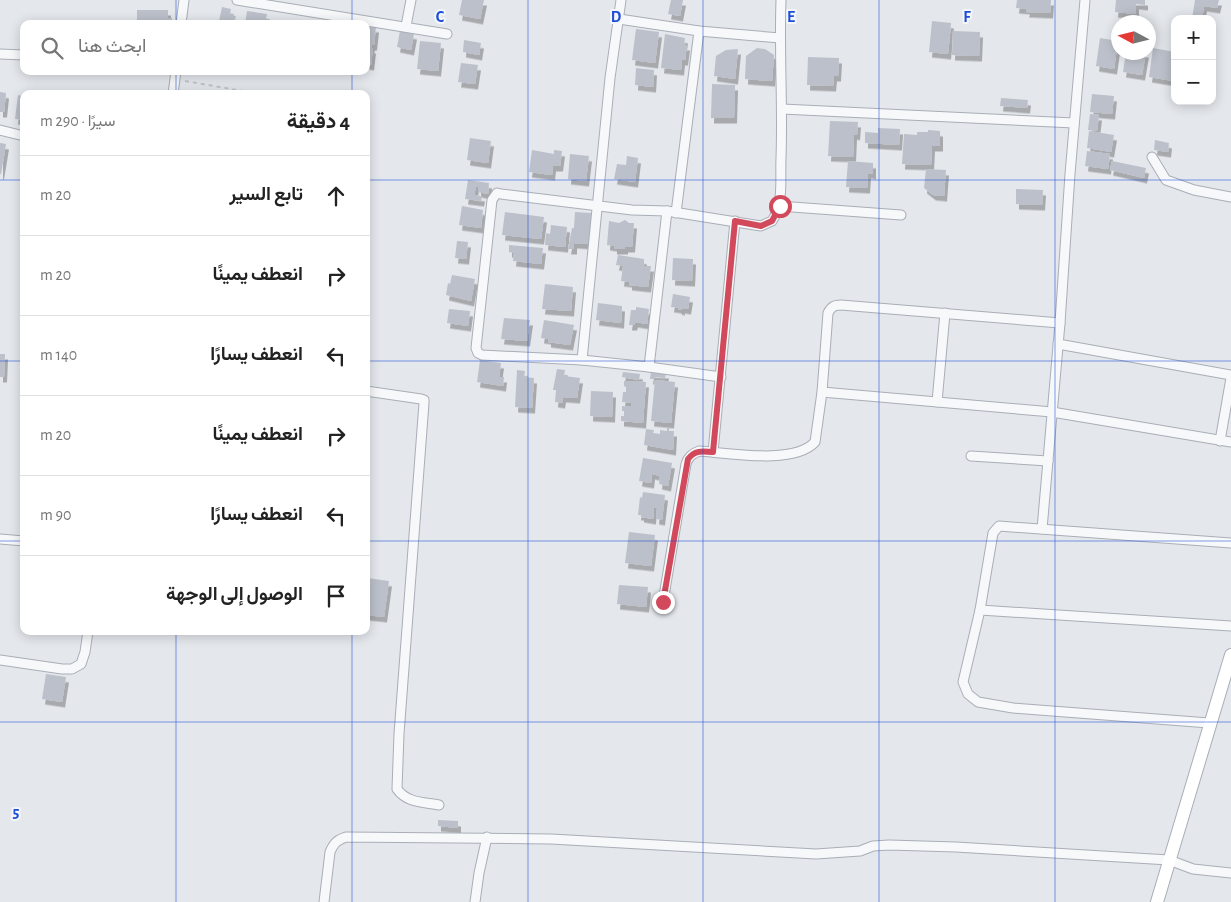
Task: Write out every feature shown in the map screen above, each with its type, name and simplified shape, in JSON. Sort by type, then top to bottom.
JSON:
[{"type":"main road","points":[[1157,902],[1209,723],[1231,655]]},
{"type":"street","points":[[182,20],[184,0]]},
{"type":"street","points":[[237,0],[367,20]]},
{"type":"street","points":[[406,26],[411,0]]},
{"type":"street","points":[[582,360],[610,78],[621,0]]},
{"type":"street","points":[[721,377],[582,360],[482,355],[478,353],[476,348],[493,196],[497,193],[597,204],[632,210],[672,212],[761,226],[772,221],[780,206],[782,109],[781,0]]},
{"type":"street","points":[[1042,529],[1060,323],[1084,0]]},
{"type":"street","points":[[619,19],[699,31],[780,38]]},
{"type":"street","points":[[370,20],[446,34]]},
{"type":"street","points":[[649,367],[699,31]]},
{"type":"street","points":[[0,54],[20,55]]},
{"type":"street","points":[[174,90],[176,75]]},
{"type":"street","points":[[782,109],[1074,124]]},
{"type":"street","points":[[0,130],[20,135]]},
{"type":"street","points":[[1152,157],[1166,180],[1194,190],[1231,197]]},
{"type":"street","points":[[780,206],[901,215]]},
{"type":"street","points":[[713,452],[735,221]]},
{"type":"street","points":[[663,602],[688,459],[692,454],[699,451],[780,456],[802,452],[810,448],[815,442],[830,308],[835,305],[1060,323]]},
{"type":"street","points":[[937,402],[945,313]]},
{"type":"street","points":[[1058,344],[1231,377],[1220,441]]},
{"type":"street","points":[[370,392],[424,400],[400,724],[397,789],[402,796],[409,800],[439,805]]},
{"type":"street","points":[[822,392],[1052,412],[1231,442]]},
{"type":"street","points":[[971,456],[1048,462]]},
{"type":"street","points":[[1209,723],[1014,708],[978,702],[968,694],[963,682],[980,610],[993,532],[999,526],[1231,543]]},
{"type":"street","points":[[0,539],[20,541]]},
{"type":"street","points":[[980,610],[1231,626]]},
{"type":"street","points":[[0,660],[72,669],[81,664],[87,635]]},
{"type":"street","points":[[324,902],[330,852],[333,844],[346,837],[551,839],[816,854],[860,851],[873,846],[889,845],[956,847],[1169,860],[1193,869],[1231,872]]},
{"type":"street","points":[[475,902],[487,837]]},
{"type":"path","points":[[176,75],[242,90]]},
{"type":"building","points":[[462,0],[484,0],[480,19],[459,15]]},
{"type":"building","points":[[671,0],[683,0],[680,16],[668,14]]},
{"type":"building","points":[[1017,0],[1051,0],[1050,13],[1026,12],[1027,9],[1016,8]]},
{"type":"building","points":[[1116,0],[1145,0],[1145,5],[1136,4],[1136,14],[1115,12]]},
{"type":"building","points":[[1195,0],[1219,0],[1217,8],[1204,6],[1203,15],[1193,15]]},
{"type":"building","points":[[222,7],[231,9],[230,15],[236,16],[235,20],[219,20]]},
{"type":"building","points":[[137,10],[168,10],[168,18],[172,18],[172,20],[137,20]]},
{"type":"building","points":[[247,11],[267,14],[266,20],[246,20]]},
{"type":"building","points":[[932,21],[951,23],[948,54],[929,52]]},
{"type":"building","points":[[370,26],[376,27],[374,45],[371,48],[373,48],[371,65]]},
{"type":"building","points":[[636,29],[659,32],[655,63],[632,60]]},
{"type":"building","points":[[400,31],[414,34],[411,50],[397,47]]},
{"type":"building","points":[[953,31],[980,32],[979,56],[952,55]]},
{"type":"building","points":[[665,34],[685,38],[684,45],[687,45],[685,60],[682,60],[681,70],[661,68]]},
{"type":"building","points":[[1100,38],[1111,40],[1111,60],[1115,60],[1114,69],[1096,66]]},
{"type":"building","points":[[464,40],[481,43],[479,55],[463,52]]},
{"type":"building","points":[[420,41],[441,43],[438,71],[417,69]]},
{"type":"building","points":[[757,48],[765,49],[774,55],[772,81],[745,79],[746,56]]},
{"type":"building","points":[[738,49],[735,79],[714,76],[716,56],[726,50]]},
{"type":"building","points":[[1156,49],[1171,51],[1171,81],[1149,77],[1151,60],[1156,60]]},
{"type":"building","points":[[808,57],[839,58],[838,76],[834,76],[833,86],[807,85]]},
{"type":"building","points":[[1125,60],[1145,60],[1142,75],[1123,72]]},
{"type":"building","points":[[461,63],[478,65],[475,84],[458,82]]},
{"type":"building","points":[[636,68],[654,70],[653,87],[635,85]]},
{"type":"building","points":[[712,84],[735,85],[734,118],[711,118]]},
{"type":"building","points":[[0,92],[6,93],[4,112],[0,112]]},
{"type":"building","points":[[1092,94],[1114,96],[1112,114],[1090,112]]},
{"type":"building","points":[[18,95],[20,95],[20,120],[15,119]]},
{"type":"building","points":[[1001,98],[1028,100],[1027,108],[1000,106]]},
{"type":"building","points":[[1090,114],[1099,115],[1097,131],[1088,130]]},
{"type":"building","points":[[830,121],[858,122],[857,135],[854,134],[853,157],[828,156]]},
{"type":"building","points":[[878,128],[900,129],[899,145],[865,143],[865,132],[878,133]]},
{"type":"building","points":[[928,130],[940,131],[940,146],[932,146],[931,165],[902,164],[904,134],[917,135],[917,132],[928,132]]},
{"type":"building","points":[[1089,131],[1114,135],[1111,152],[1087,148]]},
{"type":"building","points":[[470,138],[491,141],[488,163],[467,160]]},
{"type":"building","points":[[1155,140],[1169,143],[1168,152],[1154,150]]},
{"type":"building","points":[[0,143],[6,144],[1,174],[0,174]]},
{"type":"building","points":[[532,150],[554,154],[554,150],[562,151],[560,166],[553,166],[552,175],[529,172]]},
{"type":"building","points":[[1087,151],[1110,154],[1108,169],[1085,166]]},
{"type":"building","points":[[570,154],[589,156],[586,181],[568,179]]},
{"type":"building","points":[[627,156],[638,158],[635,182],[614,179],[617,164],[626,165]]},
{"type":"building","points":[[848,161],[873,163],[873,174],[868,173],[867,188],[846,187]]},
{"type":"building","points":[[1112,161],[1146,168],[1144,178],[1110,170]]},
{"type":"building","points":[[926,169],[946,170],[944,196],[933,195],[924,188]]},
{"type":"building","points":[[468,180],[489,183],[488,194],[478,192],[478,187],[476,187],[474,195],[482,196],[481,201],[465,199]]},
{"type":"building","points":[[1016,189],[1043,190],[1042,205],[1016,204]]},
{"type":"building","points":[[462,206],[483,210],[481,228],[459,225]]},
{"type":"building","points":[[505,212],[544,217],[541,239],[502,235]]},
{"type":"building","points":[[575,212],[591,213],[589,244],[574,243],[574,249],[568,249],[572,228],[574,228]]},
{"type":"building","points":[[625,220],[629,223],[634,223],[632,247],[614,249],[614,246],[607,245],[609,221],[619,223]]},
{"type":"building","points":[[551,225],[567,227],[565,247],[545,245],[546,233],[550,234]]},
{"type":"building","points":[[457,241],[468,242],[466,259],[455,258]]},
{"type":"building","points":[[509,245],[543,248],[541,264],[513,261],[514,253],[509,252]]},
{"type":"building","points":[[618,255],[644,259],[644,266],[651,266],[648,287],[629,285],[629,282],[621,281],[623,266],[616,265]]},
{"type":"building","points":[[673,258],[693,259],[692,281],[672,280]]},
{"type":"building","points":[[452,275],[475,279],[471,301],[446,295],[448,283],[450,284]]},
{"type":"building","points":[[545,284],[573,287],[571,311],[542,309]]},
{"type":"building","points":[[673,294],[690,297],[688,309],[682,308],[682,310],[671,307]]},
{"type":"building","points":[[598,303],[622,306],[621,323],[596,320]]},
{"type":"building","points":[[636,307],[649,309],[647,324],[635,322],[634,325],[629,325],[631,310],[636,310]]},
{"type":"building","points":[[449,309],[470,311],[468,326],[447,323]]},
{"type":"building","points":[[504,318],[530,320],[527,341],[501,339]]},
{"type":"building","points":[[544,320],[574,325],[570,345],[548,342],[548,339],[541,338]]},
{"type":"building","points":[[0,354],[5,354],[4,377],[0,377]]},
{"type":"building","points":[[480,360],[501,363],[499,377],[504,377],[503,386],[477,382]]},
{"type":"building","points":[[557,369],[565,370],[564,376],[580,378],[577,398],[563,397],[562,403],[555,402],[556,390],[553,390]]},
{"type":"building","points":[[517,370],[525,371],[524,377],[534,378],[532,408],[515,407]]},
{"type":"building","points":[[623,372],[640,374],[639,380],[622,377]]},
{"type":"building","points":[[651,372],[666,373],[665,378],[655,377],[655,379],[650,379]]},
{"type":"building","points":[[655,380],[675,382],[671,423],[651,421]]},
{"type":"building","points":[[624,381],[646,382],[643,423],[621,421],[621,416],[624,416],[622,406],[631,407],[631,403],[622,402],[623,392],[626,392]]},
{"type":"building","points":[[591,391],[613,392],[612,417],[590,416]]},
{"type":"building","points":[[667,427],[669,427],[669,431],[674,431],[673,450],[644,445],[646,429],[654,430],[653,433],[660,434],[660,430],[667,431]]},
{"type":"building","points":[[643,458],[672,463],[668,486],[659,484],[660,476],[652,474],[651,483],[639,481]]},
{"type":"building","points":[[643,492],[665,495],[662,520],[656,519],[657,508],[654,507],[653,519],[638,515],[640,497],[642,498]]},
{"type":"building","points":[[629,532],[655,535],[651,566],[625,563]]},
{"type":"building","points":[[370,578],[389,581],[384,617],[370,615]]},
{"type":"building","points":[[619,585],[648,587],[646,607],[617,604]]},
{"type":"building","points":[[46,674],[66,677],[62,702],[42,699]]},
{"type":"building","points":[[438,820],[458,821],[458,828],[438,826]]},
{"type":"route","points":[[663,602],[686,464],[692,454],[699,451],[713,452],[735,221],[761,226],[772,221],[780,206]]}]
